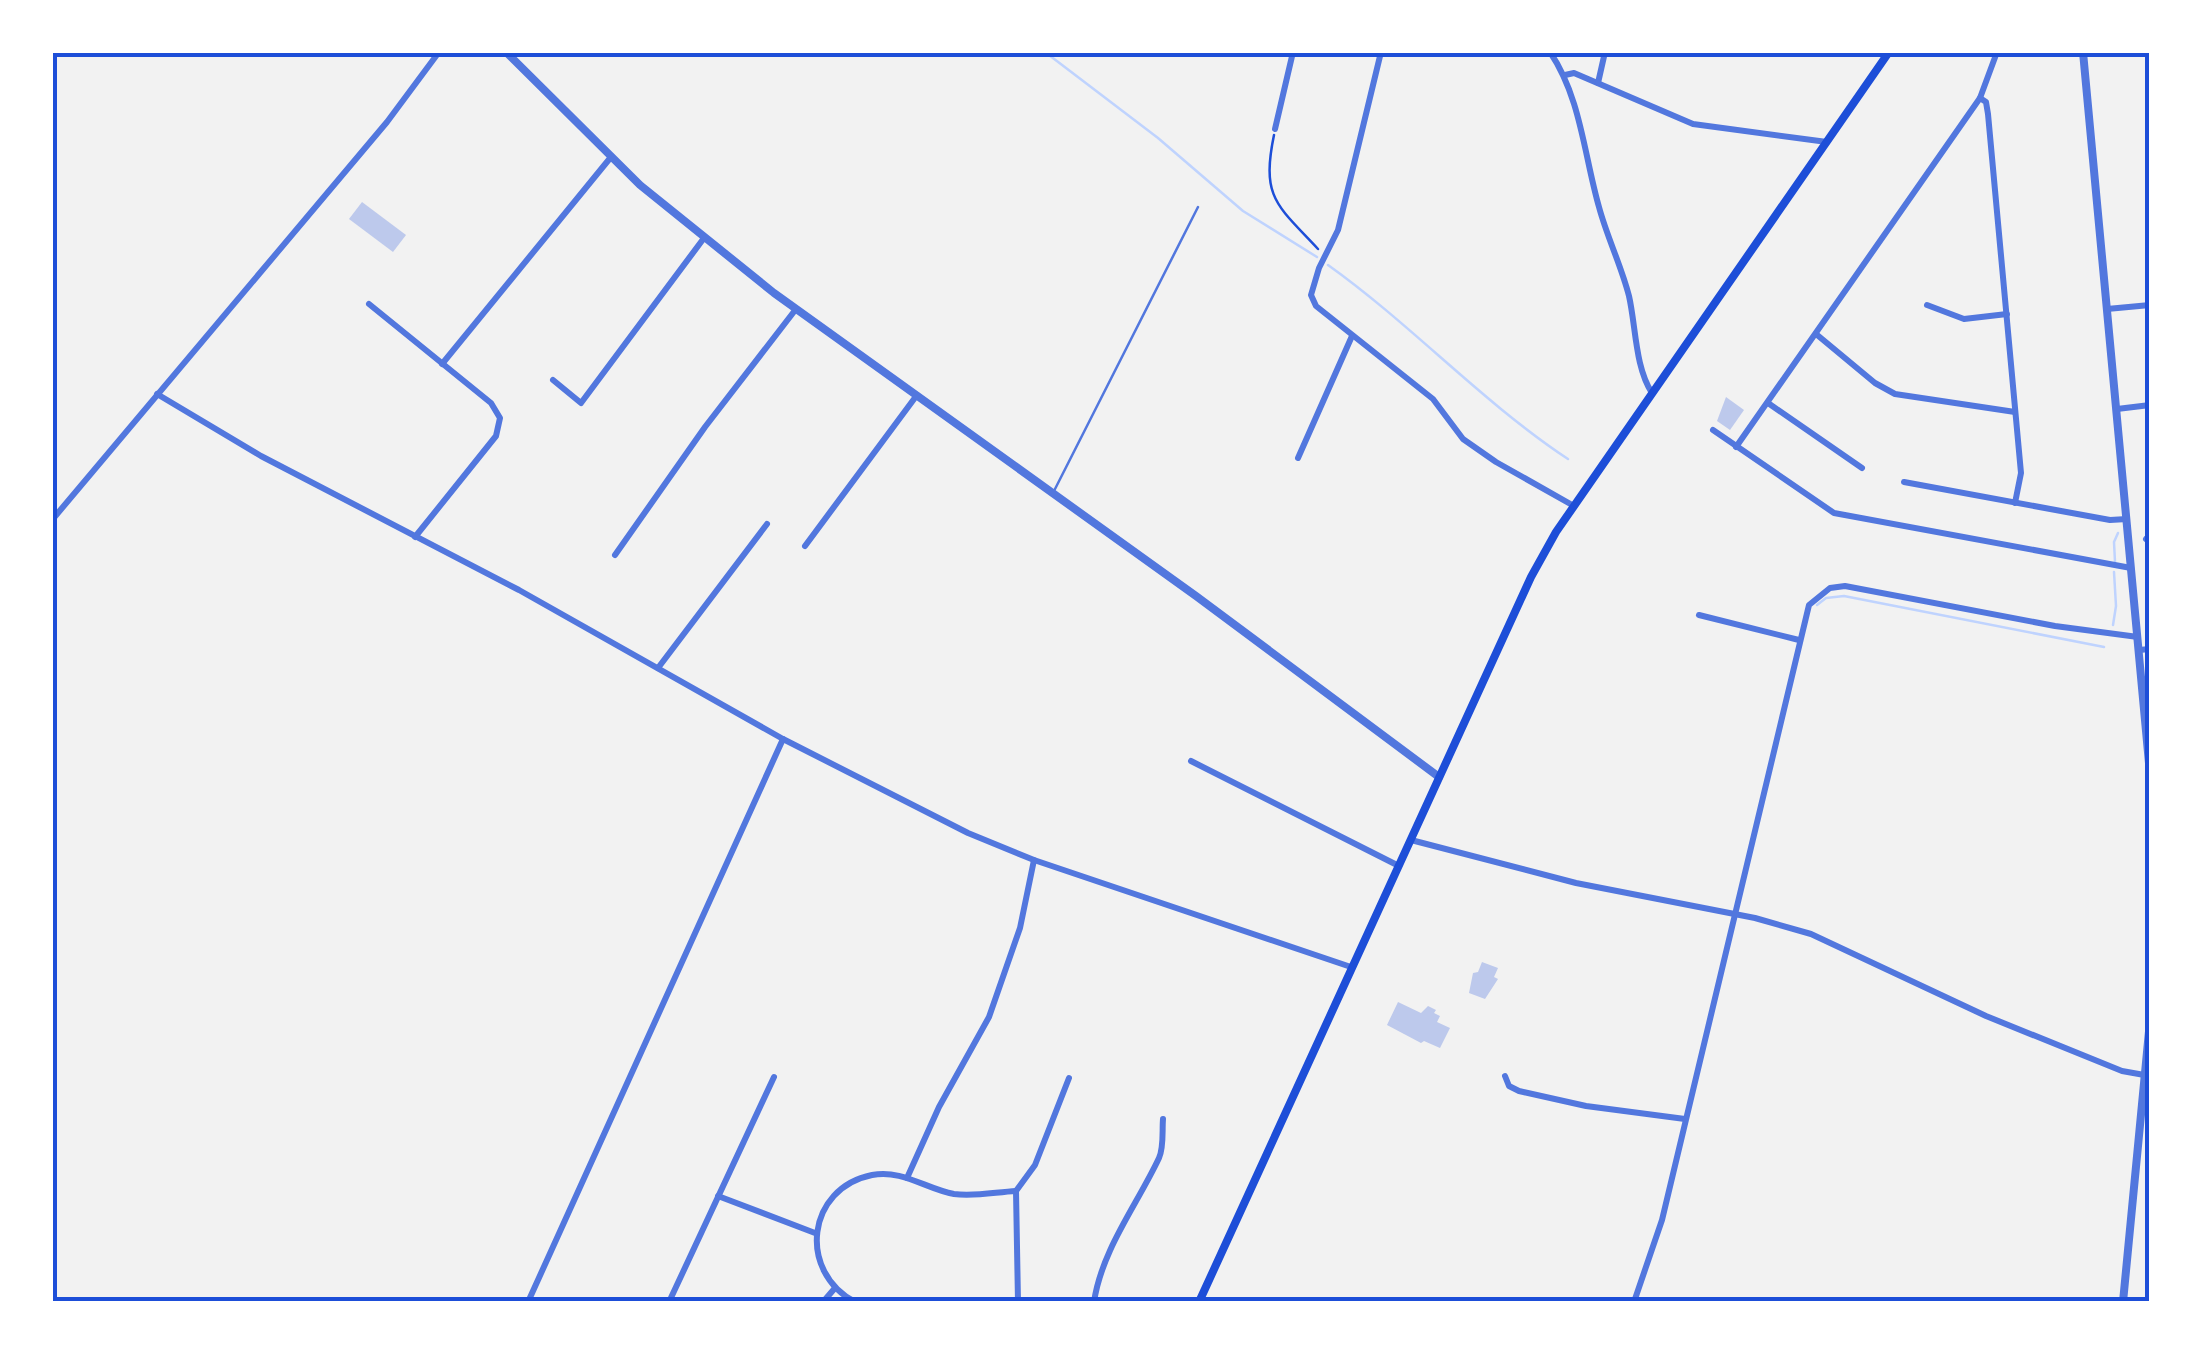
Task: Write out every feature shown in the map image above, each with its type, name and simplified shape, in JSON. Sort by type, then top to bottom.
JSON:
[{"type":"main road","points":[[1199,1302],[1531,576],[1574,506],[1889,52]]},
{"type":"street","points":[[52,520],[386,122],[439,52]]},
{"type":"street","points":[[506,52],[610,157],[704,238],[1439,777]]},
{"type":"street","points":[[1275,129],[1293,52]]},
{"type":"street","points":[[1381,52],[1338,230],[1311,294],[1316,306],[1433,400],[1463,439],[1574,506]]},
{"type":"street","points":[[1550,52],[1565,76],[1599,209],[1628,293],[1644,380],[1652,394]]},
{"type":"street","points":[[1598,84],[1605,52]]},
{"type":"street","points":[[1736,447],[1980,98],[1996,52]]},
{"type":"street","points":[[2083,52],[2150,774]]},
{"type":"street","points":[[1565,76],[1574,72],[1693,124],[1828,142]]},
{"type":"street","points":[[1980,98],[1986,102],[1988,114],[2021,473],[2015,503]]},
{"type":"street","points":[[442,364],[610,157]]},
{"type":"street","points":[[552,380],[581,403],[704,238]]},
{"type":"street","points":[[369,304],[497,410],[500,427],[415,537]]},
{"type":"street","points":[[2107,309],[2150,305]]},
{"type":"street","points":[[1927,306],[1964,319],[2006,314]]},
{"type":"street","points":[[615,555],[796,309]]},
{"type":"street","points":[[1816,334],[1875,383],[1895,394],[2015,412]]},
{"type":"street","points":[[1298,458],[1352,336]]},
{"type":"street","points":[[157,394],[261,456],[783,739],[968,833],[1034,860],[1351,968]]},
{"type":"street","points":[[805,546],[917,396]]},
{"type":"street","points":[[1768,403],[1862,468]]},
{"type":"street","points":[[2116,409],[2150,406]]},
{"type":"street","points":[[1712,430],[1834,514],[2131,568]]},
{"type":"street","points":[[1904,482],[2110,520],[2127,519]]},
{"type":"street","points":[[658,668],[767,524]]},
{"type":"street","points":[[1634,1302],[1662,1220],[1809,605],[1822,592],[1845,586],[2055,626],[2138,637]]},
{"type":"street","points":[[1699,614],[1799,640]]},
{"type":"street","points":[[2139,650],[2150,649]]},
{"type":"street","points":[[531,1301],[783,739]]},
{"type":"street","points":[[1191,761],[1399,866]]},
{"type":"street","points":[[1411,840],[1576,883],[1781,924],[1831,941],[1963,1006],[2116,1068],[2147,1076]]},
{"type":"street","points":[[907,1178],[939,1107],[989,1017],[1020,928],[1034,860]]},
{"type":"street","points":[[2123,1302],[2150,1021]]},
{"type":"street","points":[[1505,1076],[1509,1086],[1519,1091],[1586,1106],[1685,1118]]},
{"type":"street","points":[[669,1302],[774,1077]]},
{"type":"street","points":[[1018,1302],[1016,1191],[1035,1165],[1069,1078]]},
{"type":"street","points":[[1094,1302],[1099,1276],[1161,1155],[1163,1118]]},
{"type":"street","points":[[855,1302],[835,1288],[820,1263],[815,1233],[825,1206],[846,1184],[876,1174],[907,1178],[954,1194],[1016,1191]]},
{"type":"street","points":[[718,1196],[815,1233]]},
{"type":"street","points":[[823,1302],[835,1288]]},
{"type":"lane","points":[[1054,493],[1198,207]]},
{"type":"path","points":[[1275,129],[1267,167],[1269,190],[1326,254]]},
{"type":"building","points":[[362,202],[406,235],[393,252],[349,219]]},
{"type":"building","points":[[1726,397],[1744,410],[1730,430],[1717,421]]},
{"type":"building","points":[[1482,962],[1498,968],[1494,977],[1498,979],[1485,999],[1469,993],[1473,973],[1478,972]]},
{"type":"building","points":[[1398,1002],[1421,1013],[1428,1006],[1436,1010],[1434,1013],[1440,1016],[1437,1022],[1450,1028],[1440,1048],[1387,1025]]},
{"type":"waterway","points":[[1045,52],[1158,138],[1243,211],[1317,257]]},
{"type":"waterway","points":[[1328,265],[1506,413],[1568,459]]},
{"type":"waterway","points":[[2115,562],[2114,542],[2118,533]]},
{"type":"waterway","points":[[2113,625],[2114,572]]},
{"type":"waterway","points":[[1817,605],[1826,598],[1844,596],[2104,647]]}]
